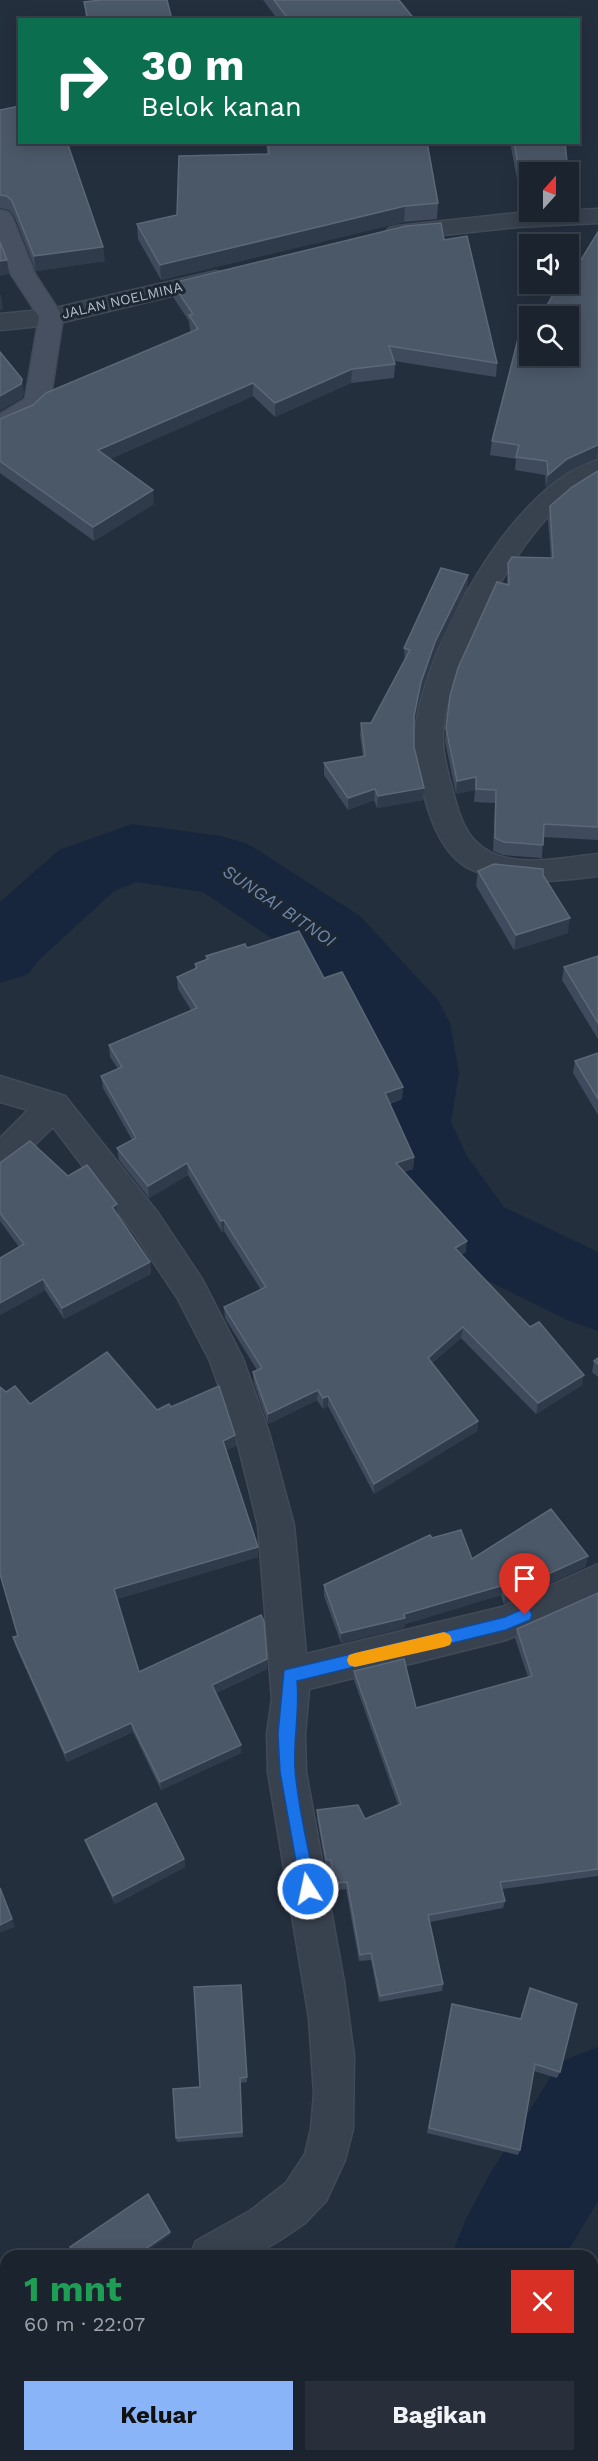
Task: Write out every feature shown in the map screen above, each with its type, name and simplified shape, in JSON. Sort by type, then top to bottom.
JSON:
[{"type":"street","points":[[371,239],[405,231],[518,220],[598,216]]},
{"type":"street","points":[[0,217],[23,274],[51,317],[41,373],[41,393],[36,403],[0,424]]},
{"type":"street","name":"JALAN NOELMINA","points":[[0,322],[51,317],[235,273]]},
{"type":"street","points":[[598,469],[555,495],[536,514],[498,568],[464,629],[442,681],[429,729],[431,761],[446,822],[463,847],[479,860],[500,867],[518,869],[598,865]]},
{"type":"street","points":[[0,1089],[54,1105],[146,1223],[190,1289],[226,1359],[252,1432],[276,1525],[291,1700],[286,1734],[287,1772],[332,2030],[334,2084],[331,2142],[311,2185],[276,2218],[221,2250]]},
{"type":"street","points":[[0,1159],[54,1105]]},
{"type":"street","points":[[289,1676],[506,1623],[598,1581]]},
{"type":"building","points":[[167,0],[172,18],[88,18],[84,2]]},
{"type":"building","points":[[274,0],[399,0],[413,18],[288,18]]},
{"type":"building","points":[[18,106],[18,144],[68,144],[103,247],[34,256],[12,201],[7,196],[0,195],[0,110]]},
{"type":"building","points":[[268,144],[427,144],[438,203],[405,206],[160,265],[137,224],[177,215],[179,156],[269,154]]},
{"type":"building","points":[[514,144],[565,144],[567,162],[519,162],[519,171]]},
{"type":"building","points":[[441,223],[444,240],[467,236],[497,363],[389,346],[395,364],[352,369],[275,403],[253,383],[98,450],[153,490],[93,527],[0,461],[0,419],[33,405],[46,393],[198,329],[189,315],[193,314],[172,283],[406,226]]},
{"type":"building","points":[[598,232],[598,445],[567,459],[548,475],[547,461],[516,457],[519,445],[492,441],[518,339],[519,366],[579,366],[579,306],[547,306],[553,294],[579,294],[579,263]]},
{"type":"building","points":[[0,242],[7,260],[0,261]]},
{"type":"building","points":[[0,352],[22,379],[21,384],[0,396]]},
{"type":"building","points":[[598,471],[598,827],[544,824],[543,845],[504,842],[495,838],[496,790],[476,789],[476,777],[457,781],[446,728],[450,696],[458,668],[497,582],[509,585],[508,563],[512,557],[553,558],[550,506],[572,487]]},
{"type":"building","points":[[441,568],[468,575],[435,642],[421,682],[414,716],[414,747],[424,788],[378,796],[375,789],[348,798],[324,763],[365,756],[361,723],[371,723],[410,650],[404,648]]},
{"type":"building","points":[[494,864],[543,869],[543,875],[570,918],[516,935],[478,871]]},
{"type":"building","points":[[299,931],[324,978],[342,972],[403,1087],[385,1093],[414,1157],[396,1163],[467,1241],[455,1248],[530,1327],[539,1322],[584,1375],[538,1403],[463,1327],[428,1358],[478,1421],[374,1484],[328,1396],[323,1398],[318,1390],[268,1414],[253,1372],[262,1368],[224,1307],[266,1287],[224,1220],[221,1221],[187,1163],[148,1186],[117,1148],[136,1138],[101,1076],[122,1067],[109,1045],[197,1008],[177,977],[197,968],[195,964],[208,959],[206,956],[245,944],[247,948]]},
{"type":"building","points":[[598,956],[598,1023],[564,967]]},
{"type":"building","points":[[598,1053],[598,1099],[575,1061]]},
{"type":"building","points":[[30,1141],[68,1176],[87,1165],[117,1204],[112,1207],[150,1262],[62,1308],[43,1279],[0,1303],[0,1258],[24,1244],[0,1213],[0,1163]]},
{"type":"building","points":[[107,1352],[157,1410],[169,1404],[171,1407],[219,1386],[235,1435],[223,1441],[258,1547],[114,1589],[139,1672],[261,1615],[264,1621],[267,1659],[212,1685],[241,1745],[160,1782],[131,1723],[65,1753],[13,1637],[18,1636],[0,1574],[0,1387],[6,1392],[15,1386],[30,1404]]},
{"type":"building","points":[[551,1509],[588,1556],[506,1593],[504,1585],[404,1614],[405,1618],[341,1633],[324,1585],[430,1535],[432,1538],[461,1530],[472,1559]]},
{"type":"building","points":[[598,1593],[598,1869],[500,1882],[505,1901],[428,1915],[443,1984],[380,1996],[371,1953],[360,1955],[347,1882],[334,1883],[331,1860],[326,1860],[317,1810],[358,1805],[365,1819],[401,1804],[354,1671],[404,1659],[416,1708],[532,1676],[517,1629]]},
{"type":"building","points":[[156,1803],[184,1859],[113,1896],[85,1840]]},
{"type":"building","points":[[0,1888],[12,1919],[0,1925]]},
{"type":"building","points":[[241,1985],[247,2077],[240,2078],[242,2132],[176,2138],[173,2089],[200,2087],[194,1987]]},
{"type":"building","points":[[530,1988],[577,2004],[560,2072],[535,2064],[520,2150],[429,2128],[452,2004],[521,2019]]},
{"type":"building","points":[[148,2194],[170,2232],[144,2250],[72,2250],[70,2247]]},
{"type":"waterway","name":"SUNGAI BITNOI","points":[[0,952],[11,938],[86,871],[132,853],[221,865],[332,938],[410,1023],[418,1073],[410,1122],[434,1177],[474,1233],[598,1293]]},
{"type":"waterway","name":"SUNGAI BITNOI","points":[[509,2250],[527,2216],[598,2100]]},
{"type":"slow traffic","points":[[355,1660],[444,1640]]},
{"type":"route","points":[[308,1889],[287,1772],[286,1734],[291,1700],[289,1676],[452,1638],[506,1623],[525,1615]]}]
